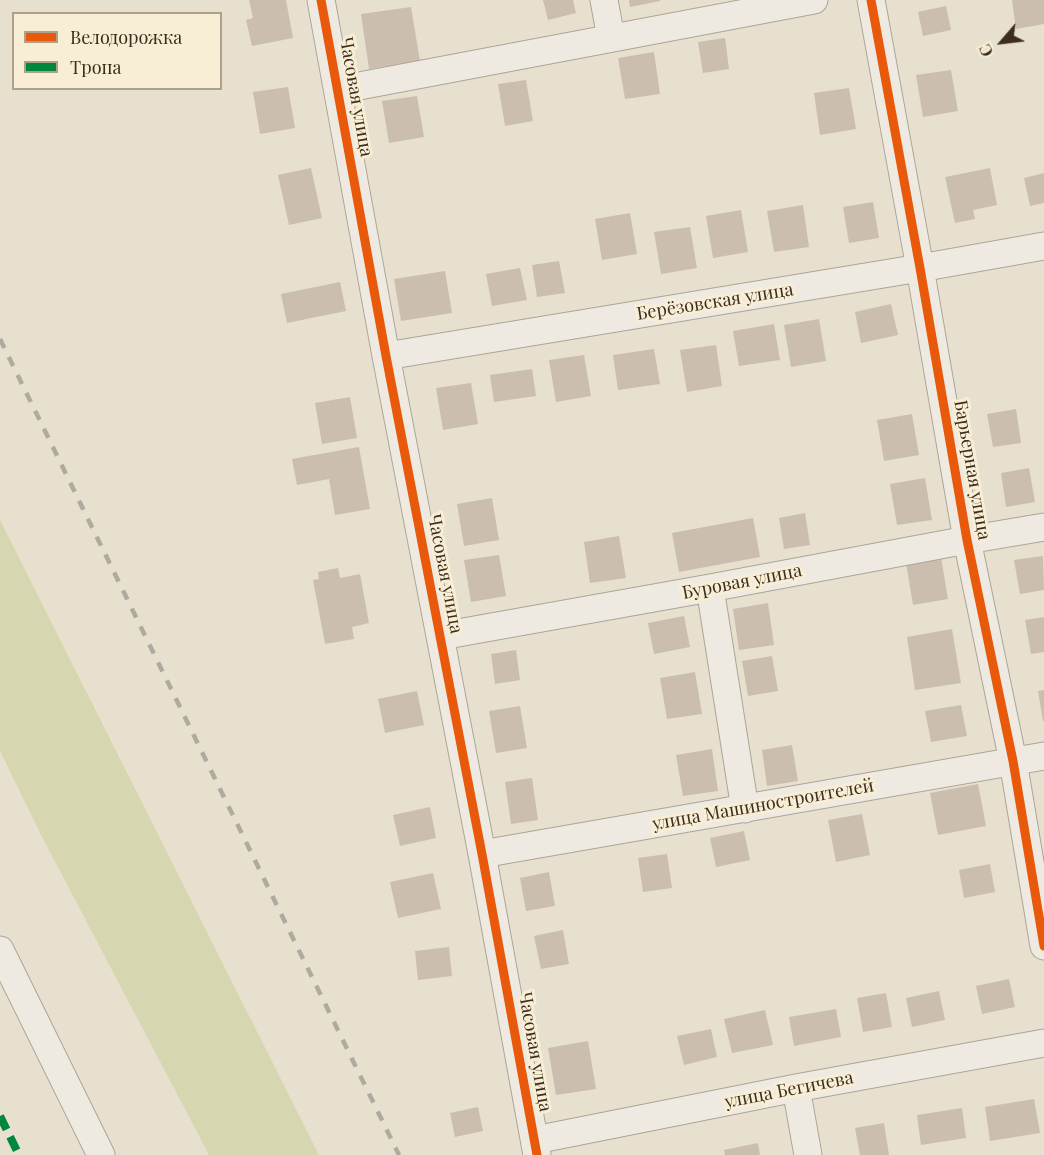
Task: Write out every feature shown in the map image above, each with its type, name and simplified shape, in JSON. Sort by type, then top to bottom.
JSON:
[{"type":"street","name":"Часовая улица","points":[[321,0],[536,1147]]},
{"type":"street","points":[[604,0],[611,38]]},
{"type":"street","points":[[338,90],[814,0]]},
{"type":"street","name":"Барьерная улица","points":[[871,0],[967,540],[1013,761],[1044,946]]},
{"type":"street","name":"Берёзовская улица","points":[[386,356],[1044,246]]},
{"type":"street","name":"Буровая улица","points":[[441,636],[1044,527]]},
{"type":"street","points":[[710,588],[745,809]]},
{"type":"street","name":"улица Машиностроителей","points":[[482,854],[1044,756]]},
{"type":"street","points":[[0,950],[101,1155]]},
{"type":"street","name":"улица Бегичева","points":[[536,1147],[796,1088],[1044,1043]]},
{"type":"street","points":[[796,1088],[808,1155]]},
{"type":"green space","points":[[0,520],[319,1155],[209,1155],[41,835],[0,751]]},
{"type":"building","points":[[249,0],[286,0],[293,38],[252,46],[246,20],[253,18]]},
{"type":"building","points":[[543,0],[573,0],[576,13],[548,20]]},
{"type":"building","points":[[629,0],[660,0],[660,1],[630,7]]},
{"type":"building","points":[[1012,0],[1044,0],[1044,24],[1016,29]]},
{"type":"building","points":[[946,6],[951,30],[923,36],[918,12]]},
{"type":"building","points":[[411,7],[420,61],[369,69],[361,14]]},
{"type":"building","points":[[725,38],[729,69],[703,73],[698,42]]},
{"type":"building","points":[[654,52],[660,94],[625,99],[618,58]]},
{"type":"building","points":[[951,70],[958,111],[923,117],[916,75]]},
{"type":"building","points":[[526,80],[533,121],[505,126],[498,84]]},
{"type":"building","points":[[288,87],[295,128],[260,134],[253,92]]},
{"type":"building","points":[[849,88],[856,129],[820,135],[814,93]]},
{"type":"building","points":[[417,96],[424,137],[389,143],[382,101]]},
{"type":"building","points":[[311,168],[322,218],[289,225],[278,175]]},
{"type":"building","points":[[990,168],[997,205],[973,210],[975,219],[955,223],[945,177]]},
{"type":"building","points":[[1044,173],[1044,203],[1030,206],[1024,178]]},
{"type":"building","points":[[873,202],[879,238],[849,243],[843,207]]},
{"type":"building","points":[[803,205],[809,247],[774,252],[767,211]]},
{"type":"building","points":[[741,210],[748,252],[713,258],[706,216]]},
{"type":"building","points":[[630,213],[637,254],[602,260],[595,219]]},
{"type":"building","points":[[690,227],[697,268],[661,274],[654,232]]},
{"type":"building","points":[[559,261],[565,293],[537,297],[532,265]]},
{"type":"building","points":[[520,268],[527,300],[492,306],[486,274]]},
{"type":"building","points":[[445,271],[452,313],[401,321],[394,279]]},
{"type":"building","points":[[340,282],[346,311],[287,323],[281,294]]},
{"type":"building","points":[[891,304],[898,335],[861,343],[855,312]]},
{"type":"building","points":[[819,319],[826,361],[791,367],[784,325]]},
{"type":"building","points":[[774,324],[780,360],[739,366],[733,331]]},
{"type":"building","points":[[716,345],[722,386],[687,392],[680,350]]},
{"type":"building","points":[[654,349],[660,384],[618,390],[613,355]]},
{"type":"building","points":[[584,355],[591,396],[556,402],[549,360]]},
{"type":"building","points":[[532,369],[536,396],[494,402],[490,375]]},
{"type":"building","points":[[471,383],[478,424],[443,430],[436,388]]},
{"type":"building","points":[[350,397],[357,438],[322,444],[315,403]]},
{"type":"building","points":[[1016,409],[1021,443],[993,447],[987,414]]},
{"type":"building","points":[[912,414],[919,455],[884,461],[877,420]]},
{"type":"building","points":[[359,447],[370,509],[335,515],[329,479],[297,485],[292,459]]},
{"type":"building","points":[[1029,468],[1035,502],[1006,507],[1001,473]]},
{"type":"building","points":[[925,478],[932,520],[897,525],[890,484]]},
{"type":"building","points":[[492,498],[499,540],[464,546],[457,504]]},
{"type":"building","points":[[805,513],[810,545],[784,549],[779,518]]},
{"type":"building","points":[[753,518],[760,557],[679,572],[672,533]]},
{"type":"building","points":[[619,536],[626,578],[590,583],[584,542]]},
{"type":"building","points":[[499,555],[506,596],[471,602],[464,560]]},
{"type":"building","points":[[1043,556],[1044,590],[1020,594],[1014,560]]},
{"type":"building","points":[[941,557],[948,599],[913,605],[906,563]]},
{"type":"building","points":[[338,568],[340,578],[360,574],[369,623],[352,627],[354,639],[325,644],[313,580],[319,579],[318,572]]},
{"type":"building","points":[[768,603],[774,645],[739,650],[733,609]]},
{"type":"building","points":[[684,616],[690,647],[654,654],[648,623]]},
{"type":"building","points":[[1044,617],[1044,652],[1031,654],[1025,620]]},
{"type":"building","points":[[952,629],[961,683],[915,690],[907,637]]},
{"type":"building","points":[[516,650],[520,680],[495,684],[491,654]]},
{"type":"building","points":[[772,656],[778,691],[748,696],[742,661]]},
{"type":"building","points":[[695,672],[702,714],[667,719],[660,678]]},
{"type":"building","points":[[1044,690],[1044,721],[1043,721],[1038,691]]},
{"type":"building","points":[[417,691],[424,725],[385,733],[378,699]]},
{"type":"building","points":[[961,705],[967,736],[931,742],[925,711]]},
{"type":"building","points":[[520,706],[527,748],[496,753],[489,711]]},
{"type":"building","points":[[792,745],[798,781],[767,786],[762,750]]},
{"type":"building","points":[[712,749],[718,791],[683,796],[676,755]]},
{"type":"building","points":[[532,778],[538,820],[511,824],[505,782]]},
{"type":"building","points":[[978,784],[986,826],[938,835],[930,793]]},
{"type":"building","points":[[430,807],[436,838],[400,846],[393,815]]},
{"type":"building","points":[[862,814],[870,855],[836,862],[828,820]]},
{"type":"building","points":[[744,831],[750,860],[716,867],[710,838]]},
{"type":"building","points":[[667,854],[672,888],[643,892],[638,858]]},
{"type":"building","points":[[990,864],[995,892],[964,898],[959,870]]},
{"type":"building","points":[[549,872],[555,906],[526,911],[520,878]]},
{"type":"building","points":[[433,873],[441,909],[398,918],[390,882]]},
{"type":"building","points":[[563,930],[569,964],[541,969],[534,936]]},
{"type":"building","points":[[449,947],[452,976],[418,980],[415,951]]},
{"type":"building","points":[[1009,979],[1015,1007],[982,1014],[976,986]]},
{"type":"building","points":[[939,991],[945,1020],[912,1027],[906,998]]},
{"type":"building","points":[[886,993],[892,1027],[863,1032],[857,998]]},
{"type":"building","points":[[836,1009],[841,1037],[794,1046],[789,1017]]},
{"type":"building","points":[[765,1010],[773,1045],[732,1053],[724,1019]]},
{"type":"building","points":[[711,1029],[717,1057],[684,1065],[677,1036]]},
{"type":"building","points":[[588,1041],[596,1089],[556,1095],[548,1048]]},
{"type":"building","points":[[1034,1099],[1040,1133],[990,1141],[985,1107]]},
{"type":"building","points":[[478,1107],[483,1131],[455,1137],[450,1113]]},
{"type":"building","points":[[962,1108],[966,1138],[921,1145],[917,1115]]},
{"type":"building","points":[[884,1123],[889,1155],[860,1155],[855,1128]]},
{"type":"building","points":[[758,1143],[760,1155],[725,1155],[724,1150]]},
{"type":"railway","points":[[0,339],[399,1155]]},
{"type":"marked path","points":[[0,1116],[19,1155]]},
{"type":"cycle path","points":[[321,0],[537,1155]]},
{"type":"cycle path","points":[[871,0],[967,540],[1013,761],[1044,946]]}]
